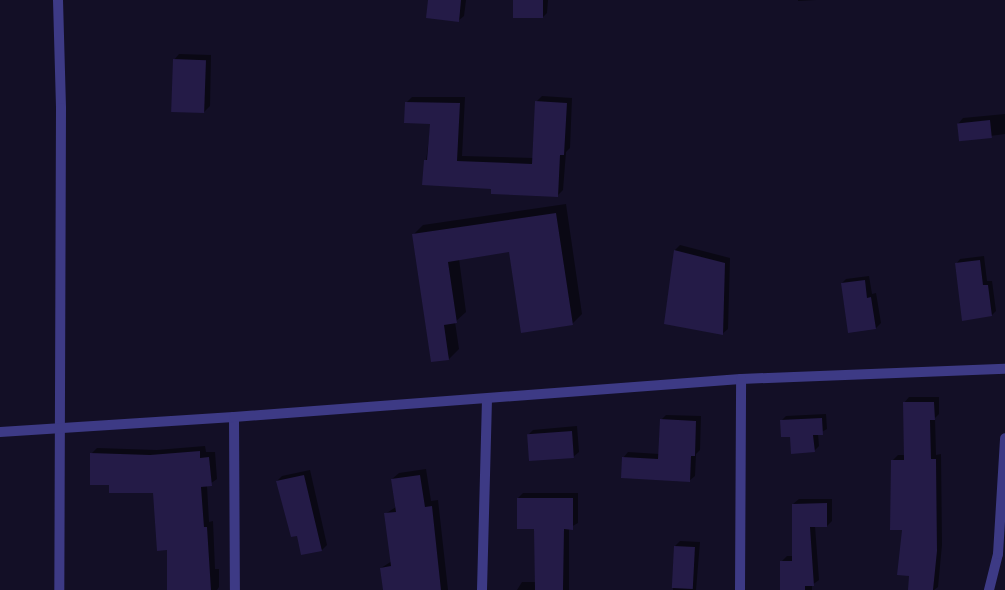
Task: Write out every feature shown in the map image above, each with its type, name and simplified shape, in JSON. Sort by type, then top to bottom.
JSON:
[{"type":"street","points":[[58,0],[61,108],[59,590]]},
{"type":"street","points":[[0,432],[59,426],[234,417],[742,379],[1005,369]]},
{"type":"street","points":[[740,590],[742,379]]},
{"type":"street","points":[[482,590],[487,399]]},
{"type":"street","points":[[234,417],[235,590]]},
{"type":"street","points":[[989,590],[998,554],[1005,438]]},
{"type":"building","points":[[428,0],[461,0],[459,22],[426,18]]},
{"type":"building","points":[[513,0],[543,0],[543,18],[513,18]]},
{"type":"building","points":[[173,59],[206,60],[204,113],[171,112]]},
{"type":"building","points":[[535,101],[567,103],[564,155],[560,155],[558,197],[491,194],[491,189],[422,185],[424,160],[427,160],[430,124],[404,123],[405,102],[460,103],[457,161],[532,164]]},
{"type":"building","points":[[990,120],[992,138],[959,141],[957,123]]},
{"type":"building","points":[[556,213],[573,325],[521,333],[509,252],[448,262],[457,323],[444,325],[449,360],[431,362],[412,234]]},
{"type":"building","points":[[674,250],[725,263],[723,335],[664,324]]},
{"type":"building","points":[[980,260],[983,285],[988,285],[992,316],[962,321],[955,263]]},
{"type":"building","points":[[865,280],[867,298],[871,297],[876,329],[848,333],[841,283]]},
{"type":"building","points":[[903,402],[934,402],[935,420],[930,420],[931,459],[936,459],[937,551],[933,590],[908,590],[909,576],[897,575],[902,530],[890,530],[891,460],[904,460]]},
{"type":"building","points":[[822,418],[823,435],[813,435],[815,452],[791,454],[790,437],[781,437],[780,420]]},
{"type":"building","points":[[660,419],[696,421],[695,456],[691,456],[690,482],[621,478],[622,457],[658,459]]},
{"type":"building","points":[[572,431],[574,458],[529,461],[527,434]]},
{"type":"building","points":[[200,451],[200,458],[209,457],[212,486],[201,487],[204,527],[207,527],[211,590],[167,590],[167,550],[157,551],[153,493],[109,493],[109,485],[90,485],[90,453],[150,455]]},
{"type":"building","points":[[304,475],[322,551],[301,555],[297,536],[291,537],[276,481]]},
{"type":"building","points":[[420,475],[425,507],[432,506],[441,590],[383,590],[380,568],[391,566],[384,513],[396,512],[391,479]]},
{"type":"building","points":[[517,498],[573,498],[573,530],[564,529],[563,590],[535,590],[534,529],[517,529]]},
{"type":"building","points":[[827,503],[827,527],[810,527],[814,586],[805,586],[805,590],[780,590],[780,561],[792,561],[792,504]]},
{"type":"building","points":[[674,546],[695,547],[693,589],[672,588]]}]
